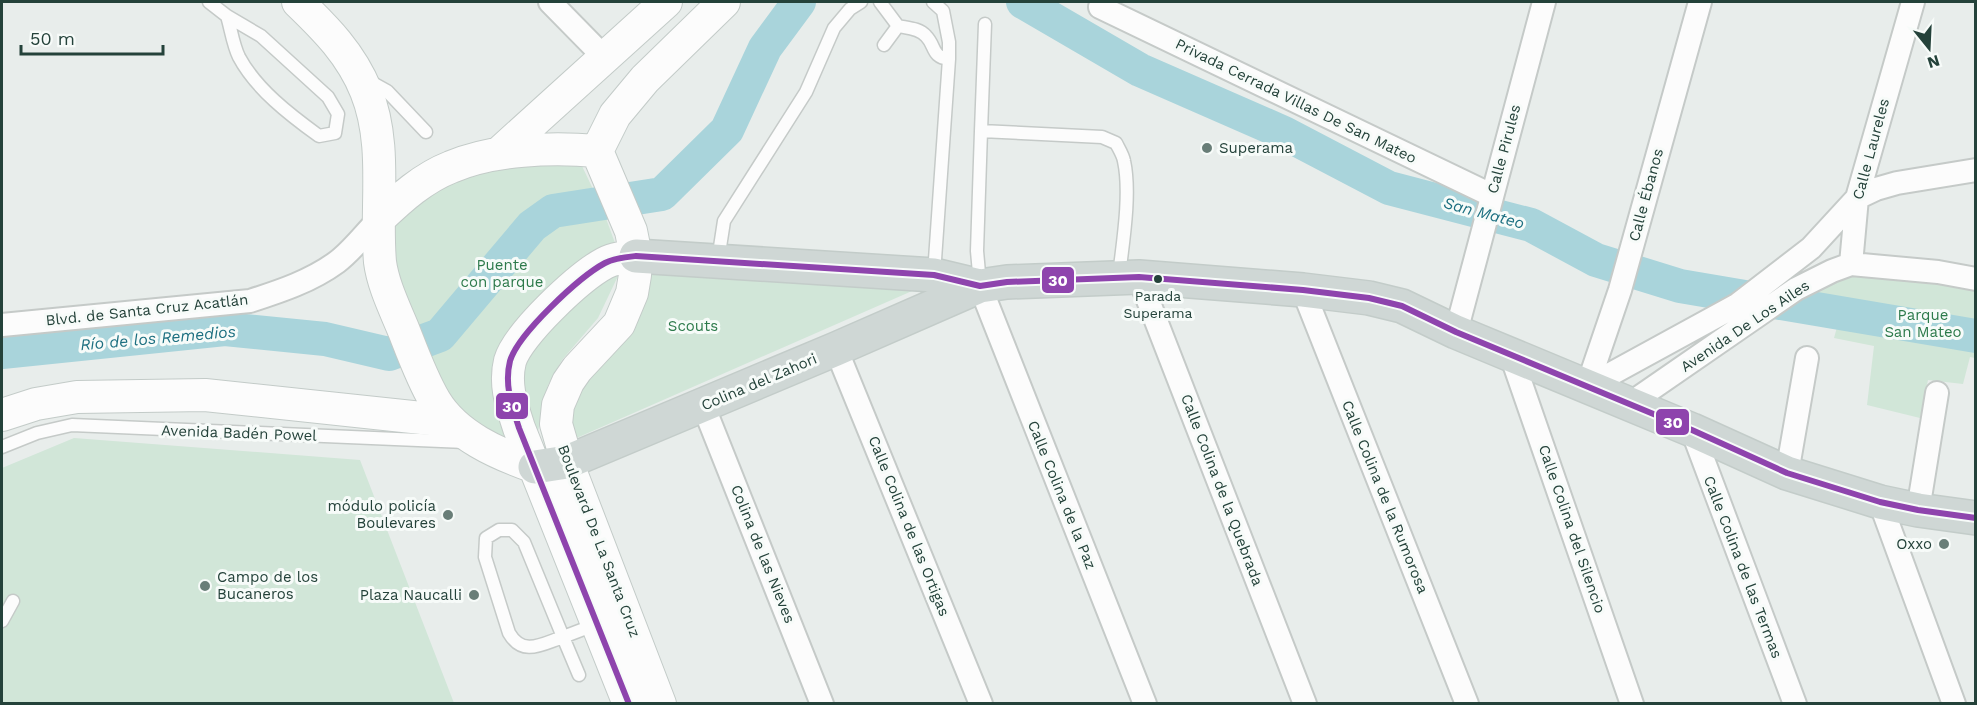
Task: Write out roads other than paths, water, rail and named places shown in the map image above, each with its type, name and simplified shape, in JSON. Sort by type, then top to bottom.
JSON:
[{"type":"main road","points":[[298,2],[334,38],[352,63],[362,82],[376,124],[379,156],[380,264],[392,304],[422,375],[436,402],[450,421],[479,443],[507,457],[535,467]]},
{"type":"main road","points":[[498,154],[666,2]]},
{"type":"main road","points":[[597,151],[615,116],[645,79],[724,2]]},
{"type":"main road","name":"Blvd. de Santa Cruz Acatlán","points":[[380,218],[402,196],[426,179],[451,166],[498,154],[568,148],[597,151]]},
{"type":"main road","name":"Boulevard De La Santa Cruz","points":[[597,151],[634,243],[632,293],[619,324],[577,369],[568,382],[558,405],[556,424],[567,462],[660,704]]},
{"type":"main road","points":[[634,243],[717,261],[934,275],[980,286],[1007,282],[1129,277],[1304,290],[1369,298],[1402,306],[1456,332],[1692,430],[1787,474],[1880,502],[1976,518]]},
{"type":"main road","name":"Boulevard De La Santa Cruz","points":[[629,704],[519,428],[507,385],[515,347],[546,313],[592,272],[606,262],[621,257],[634,243]]},
{"type":"main road","name":"Colina del Zahori","points":[[535,467],[567,462],[980,286]]},
{"type":"main road","points":[[2,415],[36,404],[77,397],[205,395],[450,421]]},
{"type":"street","points":[[550,2],[604,57]]},
{"type":"street","name":"Calle Pirules","points":[[1456,332],[1544,2]]},
{"type":"street","name":"Calle Ébanos","points":[[1587,387],[1620,290],[1700,2]]},
{"type":"street","name":"Calle Laureles","points":[[1851,264],[1857,198],[1913,2]]},
{"type":"street","name":"Privada Cerrada Villas De San Mateo","points":[[1100,7],[1490,201]]},
{"type":"street","points":[[1587,387],[1743,314],[1857,198],[1897,183],[1976,170]]},
{"type":"street","name":"Blvd. de Santa Cruz Acatlán","points":[[2,325],[250,301],[285,290],[339,261],[380,218]]},
{"type":"street","name":"Avenida De Los Ailes","points":[[1628,405],[1743,314],[1851,264],[1938,272],[1976,279]]},
{"type":"street","name":"Calle Colina de la Quebrada","points":[[1129,277],[1305,704]]},
{"type":"street","name":"Calle Colina de la Paz","points":[[980,286],[1145,704]]},
{"type":"street","name":"Calle Colina de la Rumorosa","points":[[1304,290],[1467,704]]},
{"type":"street","name":"Calle Colina de las Ortigas","points":[[836,349],[981,704]]},
{"type":"street","name":"Calle Colina del Silencio","points":[[1511,355],[1632,704]]},
{"type":"street","points":[[1787,474],[1807,358]]},
{"type":"street","points":[[1918,510],[1937,393]]},
{"type":"street","name":"Colina de las Nieves","points":[[703,405],[822,704]]},
{"type":"street","name":"Calle Colina de las Termas","points":[[1692,430],[1795,704]]},
{"type":"street","points":[[1880,502],[1954,704]]},
{"type":"lane","points":[[209,2],[227,16],[261,36],[328,97],[338,114],[335,133],[319,136],[253,79],[238,56],[227,16]]},
{"type":"lane","points":[[717,261],[724,221],[807,92],[834,28],[850,9],[861,2]]},
{"type":"lane","points":[[880,2],[898,26],[917,30],[926,35],[936,55],[949,59]]},
{"type":"lane","points":[[933,2],[943,11],[949,42],[934,275]]},
{"type":"lane","points":[[980,286],[977,251],[985,24]]},
{"type":"lane","points":[[884,45],[898,26]]},
{"type":"lane","points":[[362,82],[372,81],[387,91],[426,132]]},
{"type":"lane","points":[[981,131],[1102,137],[1116,143],[1124,159],[1126,182],[1124,229],[1129,277]]},
{"type":"lane","name":"Avenida Badén Powel","points":[[2,447],[37,433],[72,425],[479,443]]},
{"type":"lane","points":[[579,675],[563,637],[524,542],[512,530],[499,530],[486,538],[485,557],[509,633],[515,643],[525,647],[535,646],[563,637],[598,624]]},
{"type":"lane","points":[[2,621],[13,601]]},
{"type":"waterway","name":"Río de los Remedios","points":[[2,352],[225,329],[325,339],[389,354],[440,335],[532,226],[553,211],[662,194],[727,130],[765,48],[799,2]]},
{"type":"waterway","name":"San Mateo","points":[[1023,2],[1140,70],[1284,133],[1389,188],[1531,225],[1596,260],[1680,286],[1976,336]]},
{"type":"place","name":"Superama","points":[[1207,148]]},
{"type":"place","name":"Parada Superama","points":[[1158,279]]},
{"type":"place","name":"módulo policía Boulevares","points":[[448,515]]},
{"type":"place","name":"Oxxo","points":[[1944,544]]},
{"type":"place","name":"Campo de los Bucaneros","points":[[205,586]]},
{"type":"place","name":"Plaza Naucalli","points":[[474,595]]},
{"type":"park label","name":"Puente con parque","points":[[502,274]]},
{"type":"park label","name":"Parque San Mateo","points":[[1923,324]]},
{"type":"park label","name":"Scouts","points":[[693,326]]}]
